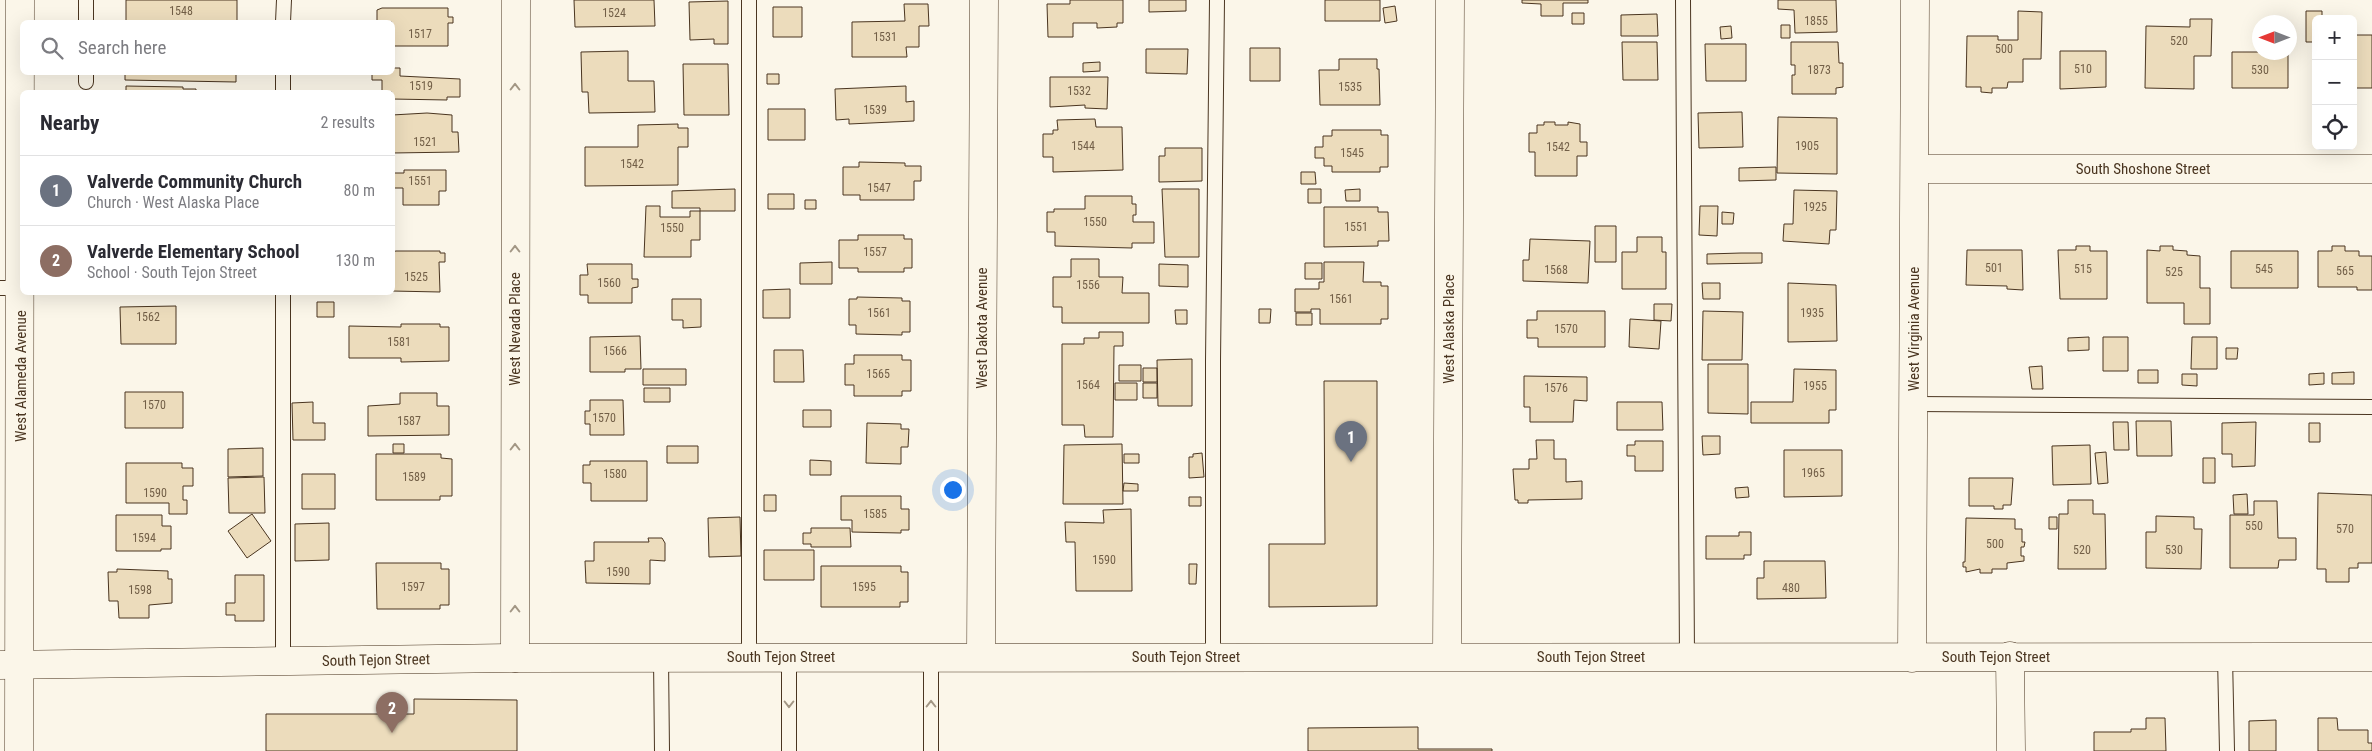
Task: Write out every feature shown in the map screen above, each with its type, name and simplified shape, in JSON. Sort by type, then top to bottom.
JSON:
[{"type":"street","name":"West Alameda Avenue","points":[[20,0],[10,288],[10,665],[20,751]]},
{"type":"street","name":"West Nevada Place","points":[[515,658],[516,0]]},
{"type":"street","name":"West Dakota Avenue","points":[[981,657],[984,0]]},
{"type":"street","name":"West Alaska Place","points":[[1447,657],[1450,0]]},
{"type":"street","name":"West Virginia Avenue","points":[[1912,658],[1915,0]]},
{"type":"street","name":"South Shoshone Street","points":[[1915,169],[2372,169]]},
{"type":"street","points":[[2010,656],[2011,751]]},
{"type":"street","name":"South Tejon Street","points":[[10,665],[515,658],[789,657],[2372,657]]},
{"type":"lane","points":[[86,0],[86,20]]},
{"type":"lane","points":[[284,0],[284,20]]},
{"type":"lane","points":[[749,0],[749,658]]},
{"type":"lane","points":[[1213,657],[1213,361],[1218,0]]},
{"type":"lane","points":[[1683,0],[1687,658]]},
{"type":"lane","points":[[283,75],[283,90]]},
{"type":"lane","points":[[283,295],[283,661]]},
{"type":"lane","points":[[1914,404],[2372,407]]},
{"type":"lane","points":[[789,657],[789,751]]},
{"type":"lane","points":[[931,657],[931,751]]},
{"type":"lane","points":[[2225,657],[2227,751]]},
{"type":"lane","points":[[662,658],[662,751]]},
{"type":"building","points":[[126,0],[237,0],[237,20],[126,20]]},
{"type":"building","points":[[574,0],[654,0],[655,26],[575,27]]},
{"type":"building","points":[[1070,0],[1123,0],[1123,23],[1117,23],[1117,27],[1097,28],[1097,23],[1073,23],[1073,37],[1048,37],[1047,4],[1070,4]]},
{"type":"building","points":[[1149,0],[1186,0],[1186,11],[1149,12]]},
{"type":"building","points":[[1325,0],[1380,0],[1380,21],[1325,21]]},
{"type":"building","points":[[1522,0],[1588,0],[1588,3],[1563,3],[1563,16],[1541,16],[1541,4],[1522,3]]},
{"type":"building","points":[[1778,0],[1836,0],[1837,32],[1795,33],[1794,10],[1778,9]]},
{"type":"building","points":[[728,1],[728,44],[714,44],[714,39],[690,40],[689,2]]},
{"type":"building","points":[[904,4],[928,4],[929,26],[919,26],[919,47],[906,47],[907,57],[852,57],[852,22],[905,21]]},
{"type":"building","points":[[1395,6],[1397,21],[1385,23],[1383,8]]},
{"type":"building","points":[[773,7],[802,7],[802,37],[773,37]]},
{"type":"building","points":[[382,8],[448,8],[448,17],[453,17],[453,23],[448,23],[448,46],[395,46],[395,20],[377,20],[377,10]]},
{"type":"building","points":[[2018,11],[2042,12],[2041,59],[2023,59],[2023,82],[2008,82],[2007,88],[1992,88],[1992,93],[1981,92],[1981,87],[1966,87],[1967,36],[1998,36],[1998,40],[2018,40]]},
{"type":"building","points":[[2306,11],[2322,11],[2322,15],[2312,15],[2312,42],[2306,42]]},
{"type":"building","points":[[1572,13],[1584,13],[1584,24],[1572,24]]},
{"type":"building","points":[[1657,14],[1658,36],[1621,36],[1621,15]]},
{"type":"building","points":[[2190,19],[2212,19],[2211,56],[2194,56],[2194,89],[2145,88],[2146,26],[2190,27]]},
{"type":"building","points":[[1781,25],[1790,25],[1790,38],[1781,38]]},
{"type":"building","points":[[1731,26],[1732,38],[1721,39],[1720,27]]},
{"type":"building","points":[[2357,35],[2372,35],[2372,88],[2357,88]]},
{"type":"building","points":[[1622,42],[1657,42],[1658,80],[1623,80]]},
{"type":"building","points":[[1791,42],[1838,42],[1839,63],[1843,63],[1843,87],[1836,88],[1836,94],[1792,94],[1792,75],[1795,75],[1795,65],[1791,65]]},
{"type":"building","points":[[1705,44],[1746,44],[1746,81],[1706,81]]},
{"type":"building","points":[[1250,48],[1280,48],[1280,81],[1250,81]]},
{"type":"building","points":[[1146,49],[1188,49],[1187,74],[1146,73]]},
{"type":"building","points":[[628,51],[628,81],[654,81],[655,112],[589,113],[588,92],[582,92],[581,52]]},
{"type":"building","points":[[2060,51],[2106,51],[2106,87],[2060,89]]},
{"type":"building","points":[[2232,52],[2252,52],[2252,60],[2288,60],[2288,88],[2232,88]]},
{"type":"building","points":[[1339,59],[1377,59],[1380,105],[1320,105],[1319,70],[1339,70]]},
{"type":"building","points":[[1100,62],[1100,71],[1083,72],[1083,63]]},
{"type":"building","points":[[683,64],[728,64],[729,115],[684,115]]},
{"type":"building","points":[[395,68],[400,68],[400,76],[460,79],[460,97],[447,97],[447,100],[395,99],[395,90],[382,90],[382,80],[372,80],[372,75],[395,75]]},
{"type":"building","points":[[767,74],[779,74],[779,84],[767,84]]},
{"type":"building","points":[[125,75],[236,75],[236,82],[125,80]]},
{"type":"building","points":[[1050,77],[1108,77],[1107,109],[1085,108],[1085,105],[1050,107]]},
{"type":"building","points":[[126,86],[196,89],[196,90],[126,90]]},
{"type":"building","points":[[906,86],[906,102],[914,101],[914,121],[849,124],[849,119],[836,120],[835,89]]},
{"type":"building","points":[[768,109],[805,109],[805,140],[768,140]]},
{"type":"building","points":[[1742,112],[1743,147],[1699,148],[1698,113]]},
{"type":"building","points":[[427,113],[452,115],[452,132],[458,132],[459,152],[395,153],[395,115]]},
{"type":"building","points":[[1778,117],[1837,118],[1837,174],[1777,173]]},
{"type":"building","points":[[1095,119],[1096,127],[1122,127],[1123,170],[1053,172],[1053,157],[1043,157],[1043,134],[1053,134],[1053,130],[1058,130],[1057,120]]},
{"type":"building","points":[[1544,122],[1555,122],[1555,125],[1568,125],[1568,122],[1580,124],[1580,142],[1587,142],[1587,156],[1577,156],[1577,176],[1535,176],[1535,152],[1529,152],[1529,133],[1537,133],[1537,125],[1544,125]]},
{"type":"building","points":[[678,124],[678,128],[688,128],[688,147],[678,147],[678,185],[585,186],[585,147],[638,147],[638,125]]},
{"type":"building","points":[[1332,130],[1381,130],[1381,135],[1388,135],[1388,167],[1380,167],[1380,172],[1332,172],[1332,166],[1324,166],[1324,158],[1315,158],[1315,147],[1323,147],[1323,136],[1332,136]]},
{"type":"building","points":[[1165,148],[1202,148],[1202,181],[1159,182],[1159,156],[1165,156]]},
{"type":"building","points":[[859,162],[905,163],[905,166],[921,166],[921,181],[914,181],[914,200],[860,200],[860,195],[843,195],[843,167],[859,167]]},
{"type":"building","points":[[1776,167],[1776,180],[1739,181],[1739,168]]},
{"type":"building","points":[[404,170],[446,170],[446,191],[439,191],[439,205],[403,205],[403,188],[395,188],[395,173],[404,173]]},
{"type":"building","points":[[1301,172],[1315,172],[1316,184],[1301,184]]},
{"type":"building","points":[[735,189],[735,211],[700,211],[700,208],[672,208],[672,191]]},
{"type":"building","points":[[1162,189],[1199,189],[1199,257],[1165,257]]},
{"type":"building","points":[[1308,189],[1321,189],[1321,203],[1308,203]]},
{"type":"building","points":[[1360,189],[1360,201],[1346,201],[1345,190]]},
{"type":"building","points":[[1794,190],[1837,191],[1836,230],[1830,230],[1829,244],[1783,241],[1784,224],[1793,224]]},
{"type":"building","points":[[768,194],[794,194],[794,209],[768,209]]},
{"type":"building","points":[[1085,196],[1132,196],[1132,204],[1136,204],[1136,215],[1133,215],[1133,222],[1154,222],[1154,243],[1132,243],[1132,248],[1055,246],[1055,232],[1047,232],[1047,212],[1054,212],[1054,209],[1085,209]]},
{"type":"building","points":[[805,200],[816,200],[816,209],[805,209]]},
{"type":"building","points":[[646,206],[660,206],[660,217],[690,217],[690,211],[700,211],[700,240],[691,240],[691,257],[644,257]]},
{"type":"building","points":[[1700,206],[1718,206],[1717,236],[1699,235]]},
{"type":"building","points":[[1324,207],[1378,207],[1378,212],[1388,212],[1389,241],[1378,241],[1378,246],[1324,247]]},
{"type":"building","points":[[1722,212],[1734,213],[1733,224],[1722,224]]},
{"type":"building","points":[[1595,226],[1616,226],[1616,262],[1595,262]]},
{"type":"building","points":[[858,235],[904,235],[904,239],[912,239],[912,268],[904,268],[904,272],[858,272],[858,268],[839,268],[839,240],[858,240]]},
{"type":"building","points":[[1637,237],[1662,237],[1662,252],[1666,252],[1666,289],[1622,289],[1622,252],[1637,252]]},
{"type":"building","points":[[1530,239],[1590,241],[1588,283],[1523,281],[1523,260],[1529,260]]},
{"type":"building","points":[[2076,246],[2090,246],[2090,251],[2107,251],[2107,299],[2060,299],[2058,250],[2076,250]]},
{"type":"building","points":[[2160,246],[2173,246],[2173,250],[2187,251],[2187,255],[2200,256],[2200,288],[2210,288],[2210,324],[2184,324],[2184,303],[2147,303],[2147,250],[2160,251]]},
{"type":"building","points":[[2332,246],[2345,246],[2345,251],[2359,251],[2359,256],[2372,256],[2372,290],[2357,290],[2357,287],[2318,287],[2318,251],[2332,251]]},
{"type":"building","points":[[1967,250],[2022,250],[2023,290],[2007,289],[2007,286],[1966,285]]},
{"type":"building","points":[[395,251],[440,251],[440,253],[445,253],[445,262],[439,262],[440,292],[395,291]]},
{"type":"building","points":[[2231,251],[2298,251],[2298,288],[2231,288]]},
{"type":"building","points":[[1762,253],[1762,263],[1707,264],[1707,254]]},
{"type":"building","points":[[1071,259],[1099,259],[1099,277],[1123,277],[1122,293],[1149,293],[1149,323],[1062,323],[1062,307],[1053,307],[1053,277],[1071,277]]},
{"type":"building","points":[[832,262],[832,284],[800,284],[800,263]]},
{"type":"building","points":[[1324,262],[1364,262],[1363,282],[1381,282],[1381,286],[1388,286],[1388,319],[1381,319],[1381,324],[1320,324],[1320,309],[1311,309],[1311,312],[1295,312],[1295,289],[1319,289],[1319,282],[1324,282]]},
{"type":"building","points":[[1305,263],[1322,263],[1322,279],[1305,279]]},
{"type":"building","points":[[587,264],[632,264],[632,279],[638,279],[638,287],[632,288],[632,303],[588,303],[588,295],[580,295],[580,275],[588,275]]},
{"type":"building","points":[[1159,264],[1188,265],[1188,287],[1159,286]]},
{"type":"building","points":[[1702,283],[1720,283],[1720,299],[1703,299]]},
{"type":"building","points":[[1788,283],[1836,285],[1837,341],[1788,342]]},
{"type":"building","points":[[790,289],[790,318],[763,318],[763,290]]},
{"type":"building","points":[[857,297],[902,298],[902,301],[910,301],[910,332],[902,332],[902,335],[856,334],[856,325],[849,325],[849,299],[857,299]]},
{"type":"building","points":[[672,299],[701,299],[701,327],[683,328],[683,320],[672,320]]},
{"type":"building","points":[[317,302],[334,302],[334,317],[317,317]]},
{"type":"building","points":[[1654,304],[1672,304],[1671,321],[1654,320]]},
{"type":"building","points":[[176,306],[176,344],[121,344],[120,307]]},
{"type":"building","points":[[1259,309],[1271,309],[1270,323],[1259,323]]},
{"type":"building","points":[[1175,310],[1187,310],[1187,324],[1176,324]]},
{"type":"building","points":[[1537,311],[1605,311],[1605,347],[1538,347],[1538,338],[1527,338],[1527,320],[1537,320]]},
{"type":"building","points":[[1703,311],[1743,312],[1742,360],[1702,360]]},
{"type":"building","points":[[1296,313],[1312,313],[1312,325],[1296,325]]},
{"type":"building","points":[[1630,319],[1661,321],[1659,349],[1629,347]]},
{"type":"building","points":[[401,324],[440,324],[440,327],[449,327],[449,361],[401,362],[401,358],[349,358],[349,326],[401,327]]},
{"type":"building","points":[[1099,332],[1123,332],[1123,346],[1114,346],[1113,437],[1085,437],[1084,425],[1062,425],[1062,344],[1084,344],[1084,338],[1099,338]]},
{"type":"building","points":[[640,336],[641,369],[625,369],[625,372],[590,372],[590,337]]},
{"type":"building","points":[[2089,337],[2089,350],[2068,351],[2068,338]]},
{"type":"building","points":[[2103,337],[2128,337],[2128,371],[2103,371]]},
{"type":"building","points":[[2192,337],[2217,337],[2217,369],[2191,369]]},
{"type":"building","points":[[2226,348],[2238,348],[2237,359],[2226,359]]},
{"type":"building","points":[[774,350],[803,350],[804,382],[774,382]]},
{"type":"building","points":[[854,355],[902,355],[902,360],[911,360],[911,391],[902,391],[902,396],[854,396],[854,385],[845,385],[845,364],[854,364]]},
{"type":"building","points":[[1192,359],[1192,406],[1158,406],[1157,360]]},
{"type":"building","points":[[1708,364],[1748,364],[1748,414],[1708,413]]},
{"type":"building","points":[[1119,365],[1141,365],[1141,381],[1119,381]]},
{"type":"building","points":[[2042,366],[2043,389],[2032,389],[2029,367]]},
{"type":"building","points":[[1143,368],[1157,368],[1157,382],[1143,382]]},
{"type":"building","points":[[643,369],[686,369],[686,385],[643,385]]},
{"type":"building","points":[[1794,369],[1836,370],[1836,410],[1829,410],[1829,423],[1751,423],[1751,402],[1793,402]]},
{"type":"building","points":[[2138,370],[2158,370],[2158,383],[2138,383]]},
{"type":"building","points":[[2354,372],[2354,384],[2332,384],[2332,373]]},
{"type":"building","points":[[2324,373],[2324,384],[2309,385],[2309,374]]},
{"type":"building","points":[[2182,374],[2197,374],[2197,386],[2182,385]]},
{"type":"building","points":[[1524,376],[1587,377],[1587,401],[1574,400],[1573,422],[1530,422],[1530,407],[1524,407]]},
{"type":"building","points":[[1324,381],[1377,381],[1377,606],[1269,607],[1269,544],[1325,544]]},
{"type":"building","points":[[1115,383],[1137,383],[1137,400],[1115,400]]},
{"type":"building","points":[[1143,383],[1157,383],[1157,398],[1143,398]]},
{"type":"building","points":[[644,388],[670,388],[670,402],[644,402]]},
{"type":"building","points":[[125,392],[183,392],[183,428],[125,428]]},
{"type":"building","points":[[400,393],[437,393],[437,406],[449,406],[449,435],[368,436],[368,406],[400,404]]},
{"type":"building","points":[[590,400],[623,400],[624,435],[590,435],[590,424],[585,424],[585,411],[590,411]]},
{"type":"building","points":[[313,402],[313,423],[325,423],[325,440],[293,440],[292,403]]},
{"type":"building","points":[[1617,402],[1662,402],[1663,430],[1617,430]]},
{"type":"building","points":[[803,410],[831,410],[831,427],[803,427]]},
{"type":"building","points":[[2136,421],[2171,421],[2172,456],[2137,456]]},
{"type":"building","points":[[2113,422],[2128,422],[2129,450],[2114,450]]},
{"type":"building","points":[[2256,422],[2255,466],[2232,467],[2232,454],[2222,454],[2222,423]]},
{"type":"building","points":[[867,423],[901,424],[901,429],[909,429],[908,447],[901,447],[901,464],[866,463]]},
{"type":"building","points":[[2309,423],[2320,423],[2320,442],[2309,442]]},
{"type":"building","points":[[1702,436],[1720,436],[1720,454],[1703,455]]},
{"type":"building","points":[[1536,440],[1554,440],[1554,459],[1566,459],[1566,482],[1582,481],[1582,499],[1528,500],[1528,503],[1518,503],[1518,500],[1515,500],[1513,469],[1529,469],[1529,459],[1537,459]]},
{"type":"building","points":[[1635,441],[1663,441],[1663,471],[1635,471],[1635,456],[1627,456],[1627,445],[1635,445]]},
{"type":"building","points":[[393,444],[404,444],[404,453],[393,453]]},
{"type":"building","points":[[1122,444],[1123,504],[1063,504],[1064,445]]},
{"type":"building","points":[[2090,445],[2091,484],[2053,485],[2052,446]]},
{"type":"building","points":[[667,446],[698,446],[698,463],[667,463]]},
{"type":"building","points":[[263,448],[263,476],[228,477],[228,449]]},
{"type":"building","points":[[1784,450],[1842,450],[1842,496],[1784,497]]},
{"type":"building","points":[[2106,452],[2108,483],[2098,484],[2095,453]]},
{"type":"building","points":[[1202,453],[1204,477],[1189,478],[1189,457],[1193,457],[1193,454]]},
{"type":"building","points":[[376,454],[441,454],[441,458],[452,459],[452,496],[440,496],[440,500],[376,500]]},
{"type":"building","points":[[1124,454],[1139,454],[1139,463],[1124,463]]},
{"type":"building","points":[[2203,458],[2215,458],[2215,483],[2203,483]]},
{"type":"building","points":[[810,460],[831,461],[831,475],[810,475]]},
{"type":"building","points":[[590,461],[647,461],[647,501],[591,501],[591,483],[583,483],[583,465],[590,465]]},
{"type":"building","points":[[126,463],[182,463],[182,468],[193,468],[193,486],[183,486],[183,500],[187,500],[187,514],[169,514],[169,503],[126,503]]},
{"type":"building","points":[[302,474],[335,474],[335,509],[302,509]]},
{"type":"building","points":[[264,477],[265,513],[229,513],[228,478]]},
{"type":"building","points":[[1969,478],[2013,478],[2011,505],[2003,505],[2003,509],[1994,509],[1994,506],[1969,506]]},
{"type":"building","points":[[1124,483],[1138,484],[1138,491],[1123,491]]},
{"type":"building","points":[[1748,487],[1749,497],[1736,498],[1735,488]]},
{"type":"building","points":[[2318,493],[2372,495],[2372,563],[2358,563],[2358,568],[2349,568],[2349,582],[2326,582],[2326,569],[2317,569]]},
{"type":"building","points":[[2247,494],[2248,514],[2234,514],[2233,495]]},
{"type":"building","points":[[764,495],[776,495],[776,511],[764,511]]},
{"type":"building","points":[[841,496],[901,496],[901,509],[909,509],[909,530],[901,530],[901,533],[852,532],[852,520],[841,520]]},
{"type":"building","points":[[1189,497],[1201,497],[1201,506],[1189,506]]},
{"type":"building","points":[[2068,500],[2093,500],[2093,514],[2105,514],[2106,569],[2058,569],[2059,514],[2068,514]]},
{"type":"building","points":[[2254,501],[2277,501],[2278,538],[2296,538],[2296,560],[2279,560],[2278,568],[2230,568],[2230,515],[2254,515]]},
{"type":"building","points":[[1131,509],[1132,591],[1076,591],[1075,542],[1066,542],[1065,522],[1104,523],[1103,510]]},
{"type":"building","points":[[252,514],[271,541],[247,558],[228,531]]},
{"type":"building","points":[[116,515],[162,515],[162,526],[171,526],[171,549],[161,549],[161,551],[116,551]]},
{"type":"building","points":[[2156,516],[2194,517],[2194,529],[2202,529],[2201,569],[2146,568],[2146,532],[2156,532]]},
{"type":"building","points":[[740,517],[741,556],[709,557],[708,518]]},
{"type":"building","points":[[2049,517],[2057,517],[2057,529],[2049,529]]},
{"type":"building","points":[[1966,518],[2015,519],[2015,529],[2022,529],[2022,542],[2025,542],[2024,547],[2021,547],[2021,556],[2024,556],[2024,561],[2007,563],[2007,569],[1992,569],[1992,573],[1980,573],[1980,569],[1966,572],[1963,562],[1965,562]]},
{"type":"building","points":[[329,523],[329,560],[295,561],[295,524]]},
{"type":"building","points":[[811,528],[850,528],[851,547],[811,547],[811,544],[803,544],[803,533],[811,533]]},
{"type":"building","points":[[1739,532],[1751,532],[1751,555],[1744,555],[1744,559],[1706,559],[1706,536],[1739,536]]},
{"type":"building","points":[[648,538],[662,538],[665,543],[665,561],[650,560],[650,584],[586,583],[585,561],[594,561],[594,542],[649,542]]},
{"type":"building","points":[[764,550],[814,550],[814,580],[764,580]]},
{"type":"building","points":[[1764,561],[1825,561],[1826,598],[1757,599],[1757,578],[1764,578]]},
{"type":"building","points":[[376,563],[441,563],[441,569],[449,569],[449,605],[440,605],[440,609],[377,609]]},
{"type":"building","points":[[1189,564],[1197,564],[1196,584],[1189,584]]},
{"type":"building","points":[[821,566],[901,566],[901,572],[908,572],[908,602],[900,602],[900,607],[821,607]]},
{"type":"building","points":[[117,569],[168,571],[168,579],[172,579],[172,603],[149,605],[149,618],[119,618],[118,601],[109,601],[108,572],[117,572]]},
{"type":"building","points":[[235,575],[264,575],[264,621],[235,621],[235,615],[226,615],[226,603],[235,603]]},
{"type":"building","points":[[414,699],[517,700],[517,751],[266,751],[266,714],[414,714]]},
{"type":"building","points":[[2146,718],[2165,718],[2166,751],[2094,751],[2094,732],[2131,732],[2131,729],[2146,729]]},
{"type":"building","points":[[2318,718],[2337,718],[2338,730],[2368,730],[2368,743],[2372,743],[2372,751],[2318,751]]},
{"type":"building","points":[[2276,720],[2276,751],[2249,751],[2249,721]]},
{"type":"building","points":[[1418,727],[1418,749],[1492,749],[1492,751],[1308,751],[1308,728]]},
{"type":"place","name":"Valverde Community Church","points":[[1351,462]]},
{"type":"place","name":"Valverde Elementary School","points":[[392,733]]}]
